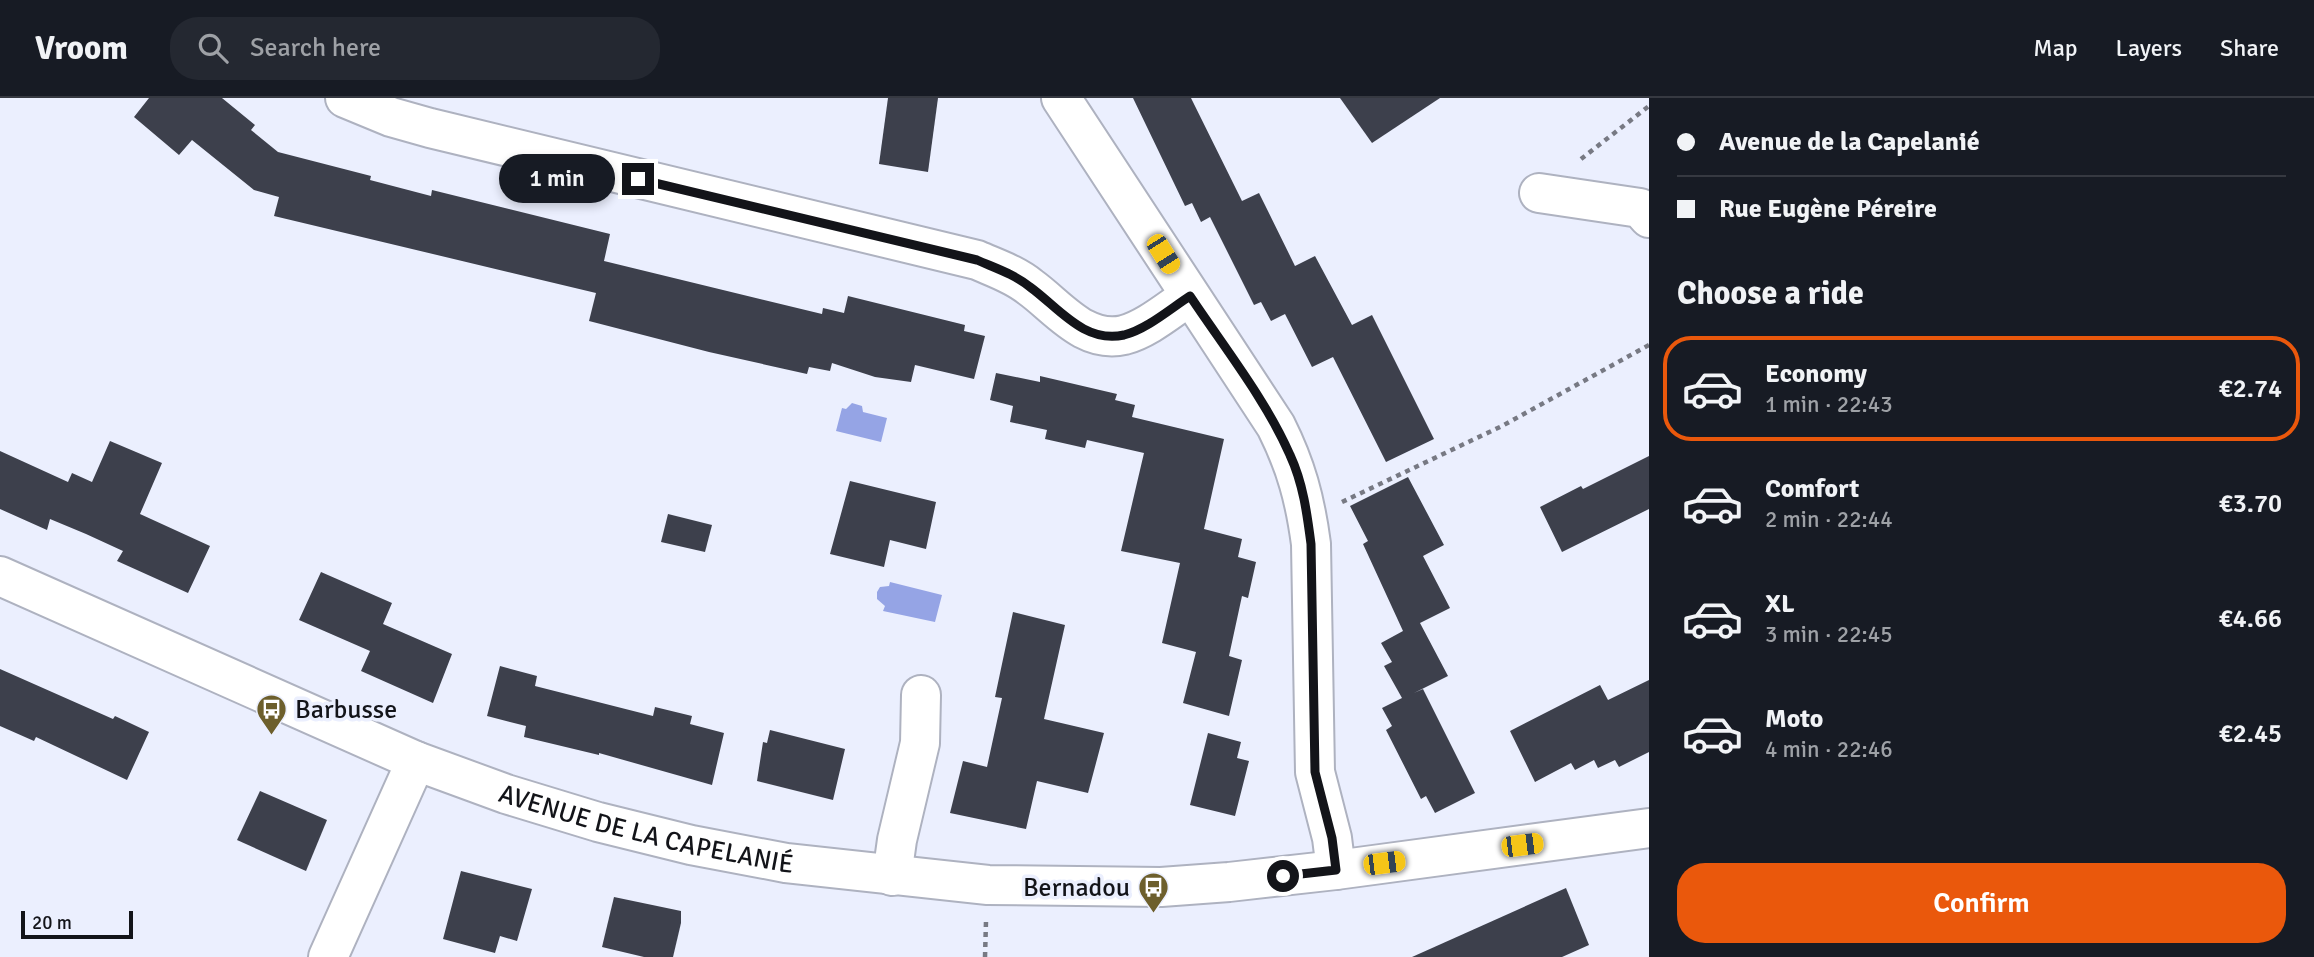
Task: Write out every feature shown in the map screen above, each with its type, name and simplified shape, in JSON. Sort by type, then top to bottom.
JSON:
[{"type":"street","points":[[345,98],[391,117],[429,128],[977,260],[1008,273],[1029,286],[1066,318],[1084,329],[1105,335],[1124,335],[1190,296]]},
{"type":"street","points":[[1061,98],[1276,426],[1291,457],[1306,508],[1311,544],[1315,772],[1332,838],[1336,870]]},
{"type":"street","points":[[1539,193],[1640,208],[1649,218]]},
{"type":"street","name":"AVENUE DE LA CAPELANIÉ","points":[[0,576],[416,761],[598,822],[691,845],[786,863],[988,885],[1161,887],[1336,870],[1649,828]]},
{"type":"street","points":[[892,876],[897,840],[920,743],[921,695]]},
{"type":"street","points":[[328,957],[416,761]]},
{"type":"path","points":[[1539,193],[1649,106]]},
{"type":"path","points":[[1306,508],[1346,502],[1502,426],[1649,345]]},
{"type":"water","points":[[852,403],[862,406],[863,412],[887,418],[881,442],[836,431],[842,408],[846,409]]},
{"type":"water","points":[[890,582],[942,595],[935,622],[883,611],[885,606],[877,599],[877,592],[880,587],[889,586]]},
{"type":"building","points":[[149,98],[222,98],[255,125],[251,130],[278,152],[371,176],[370,180],[431,196],[432,190],[610,234],[604,261],[822,314],[823,308],[844,313],[848,296],[965,325],[964,331],[985,336],[974,379],[915,365],[911,382],[875,377],[832,363],[830,371],[809,367],[807,374],[709,352],[589,321],[596,293],[274,216],[279,197],[254,190],[192,140],[179,155],[134,117]]},
{"type":"building","points":[[888,98],[938,98],[928,172],[879,164]]},
{"type":"building","points":[[1133,98],[1191,98],[1242,201],[1259,193],[1295,266],[1315,256],[1352,325],[1372,315],[1434,439],[1386,462],[1333,357],[1312,367],[1285,314],[1271,321],[1261,302],[1254,305],[1210,217],[1201,222],[1192,203],[1185,206]]},
{"type":"building","points":[[1340,98],[1440,98],[1372,143]]},
{"type":"building","points":[[996,373],[1040,382],[1040,376],[1117,394],[1115,400],[1135,405],[1132,417],[1224,439],[1204,529],[1242,539],[1238,557],[1256,562],[1248,598],[1242,596],[1229,656],[1242,660],[1229,716],[1183,703],[1196,652],[1162,643],[1180,563],[1121,551],[1144,453],[1087,440],[1085,448],[1045,439],[1047,430],[1010,422],[1013,406],[990,400]]},
{"type":"building","points":[[110,441],[162,463],[140,514],[210,546],[188,593],[117,561],[123,551],[86,534],[50,519],[47,530],[0,509],[0,451],[68,482],[72,473],[92,482]]},
{"type":"building","points":[[1649,456],[1649,509],[1562,552],[1540,507]]},
{"type":"building","points":[[1408,477],[1444,545],[1423,556],[1450,608],[1420,623],[1448,676],[1414,693],[1423,689],[1475,793],[1435,813],[1426,796],[1421,799],[1386,730],[1392,726],[1382,708],[1402,698],[1384,666],[1392,662],[1381,643],[1403,631],[1363,544],[1368,541],[1350,506]]},
{"type":"building","points":[[850,481],[936,502],[926,549],[890,540],[884,567],[830,554]]},
{"type":"building","points":[[668,514],[712,525],[705,552],[661,542]]},
{"type":"building","points":[[321,572],[392,603],[383,624],[452,654],[433,703],[361,671],[370,651],[299,620]]},
{"type":"building","points":[[1013,612],[1065,625],[1044,719],[1104,733],[1088,793],[1037,781],[1026,829],[950,813],[963,761],[987,767],[1002,698],[995,697]]},
{"type":"building","points":[[500,666],[537,676],[535,686],[653,716],[655,707],[692,716],[690,724],[724,733],[712,785],[599,753],[524,737],[526,726],[487,716]]},
{"type":"building","points":[[0,669],[149,732],[127,780],[36,737],[34,741],[0,726]]},
{"type":"building","points":[[1649,680],[1649,752],[1619,767],[1615,760],[1598,768],[1594,760],[1575,770],[1571,763],[1535,782],[1510,731],[1600,685],[1608,700]]},
{"type":"building","points":[[770,730],[845,749],[833,800],[757,781],[763,742],[767,743]]},
{"type":"building","points":[[1208,733],[1241,742],[1237,758],[1249,761],[1235,816],[1190,805]]},
{"type":"building","points":[[260,791],[327,820],[306,871],[237,840]]},
{"type":"building","points":[[461,871],[532,889],[517,941],[500,936],[495,953],[443,939]]},
{"type":"building","points":[[1566,888],[1589,945],[1562,957],[1412,957]]},
{"type":"building","points":[[614,897],[681,911],[673,957],[644,957],[602,947]]},
{"type":"place","name":"Barbusse","points":[[272,736]]},
{"type":"place","name":"Bernadou","points":[[1153,914]]},
{"type":"route","points":[[638,179],[977,260],[1008,273],[1029,286],[1066,318],[1084,329],[1105,335],[1124,335],[1190,296],[1276,426],[1301,483],[1306,508],[1311,544],[1315,772],[1332,838],[1336,870],[1283,876]]}]
